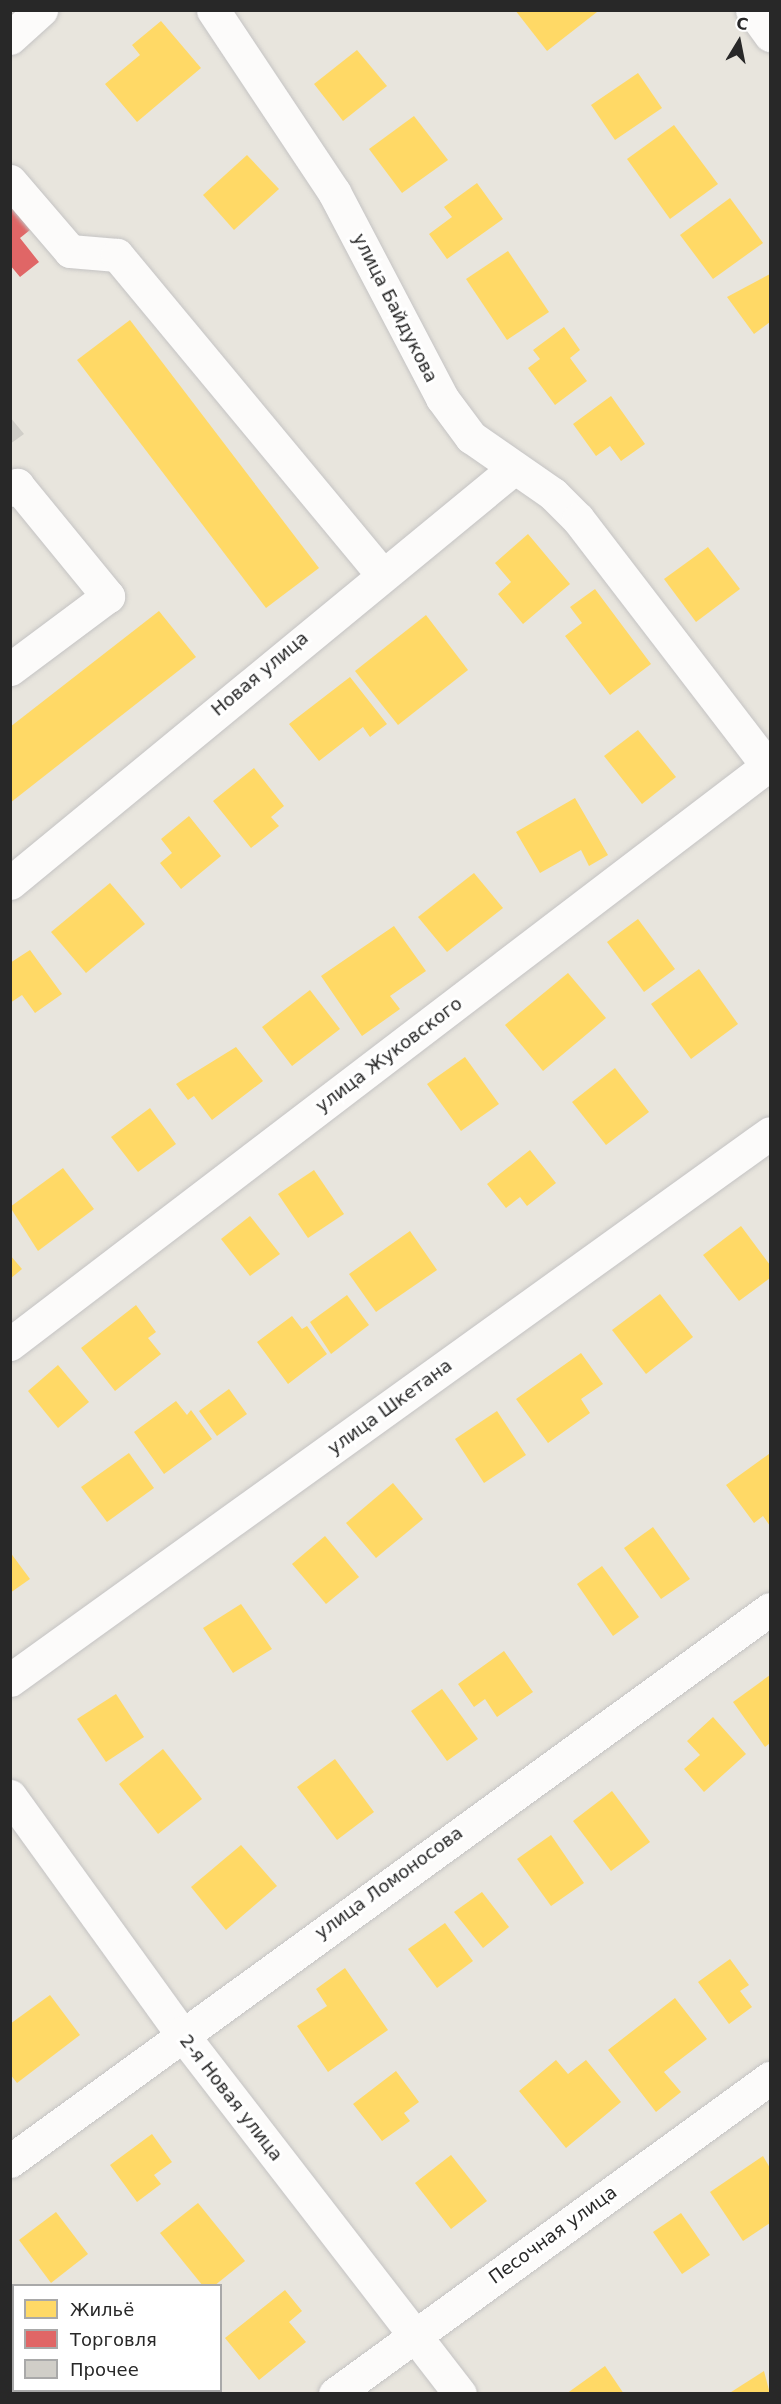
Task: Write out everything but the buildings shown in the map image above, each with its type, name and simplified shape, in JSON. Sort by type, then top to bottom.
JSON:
[{"type":"street","points":[[10,38],[41,10]]},
{"type":"street","name":"улица Байдукова","points":[[213,10],[334,192],[442,398],[471,437],[513,470],[553,494],[578,519],[769,767]]},
{"type":"street","points":[[752,10],[771,35]]},
{"type":"street","points":[[10,181],[70,251],[117,255],[381,573]]},
{"type":"street","name":"Новая улица","points":[[10,883],[381,573],[513,470]]},
{"type":"street","points":[[10,490],[17,485],[108,596],[10,669]]},
{"type":"street","name":"улица Жуковского","points":[[10,1344],[769,767]]},
{"type":"street","name":"улица Шкетана","points":[[10,1680],[771,1133]]},
{"type":"street","name":"улица Ломоносова","points":[[10,2161],[181,2033],[771,1609]]},
{"type":"street","name":"2-я Новая улица","points":[[10,1796],[181,2033],[417,2334],[459,2394]]},
{"type":"street","name":"Песочная улица","points":[[335,2394],[771,2078]]}]
